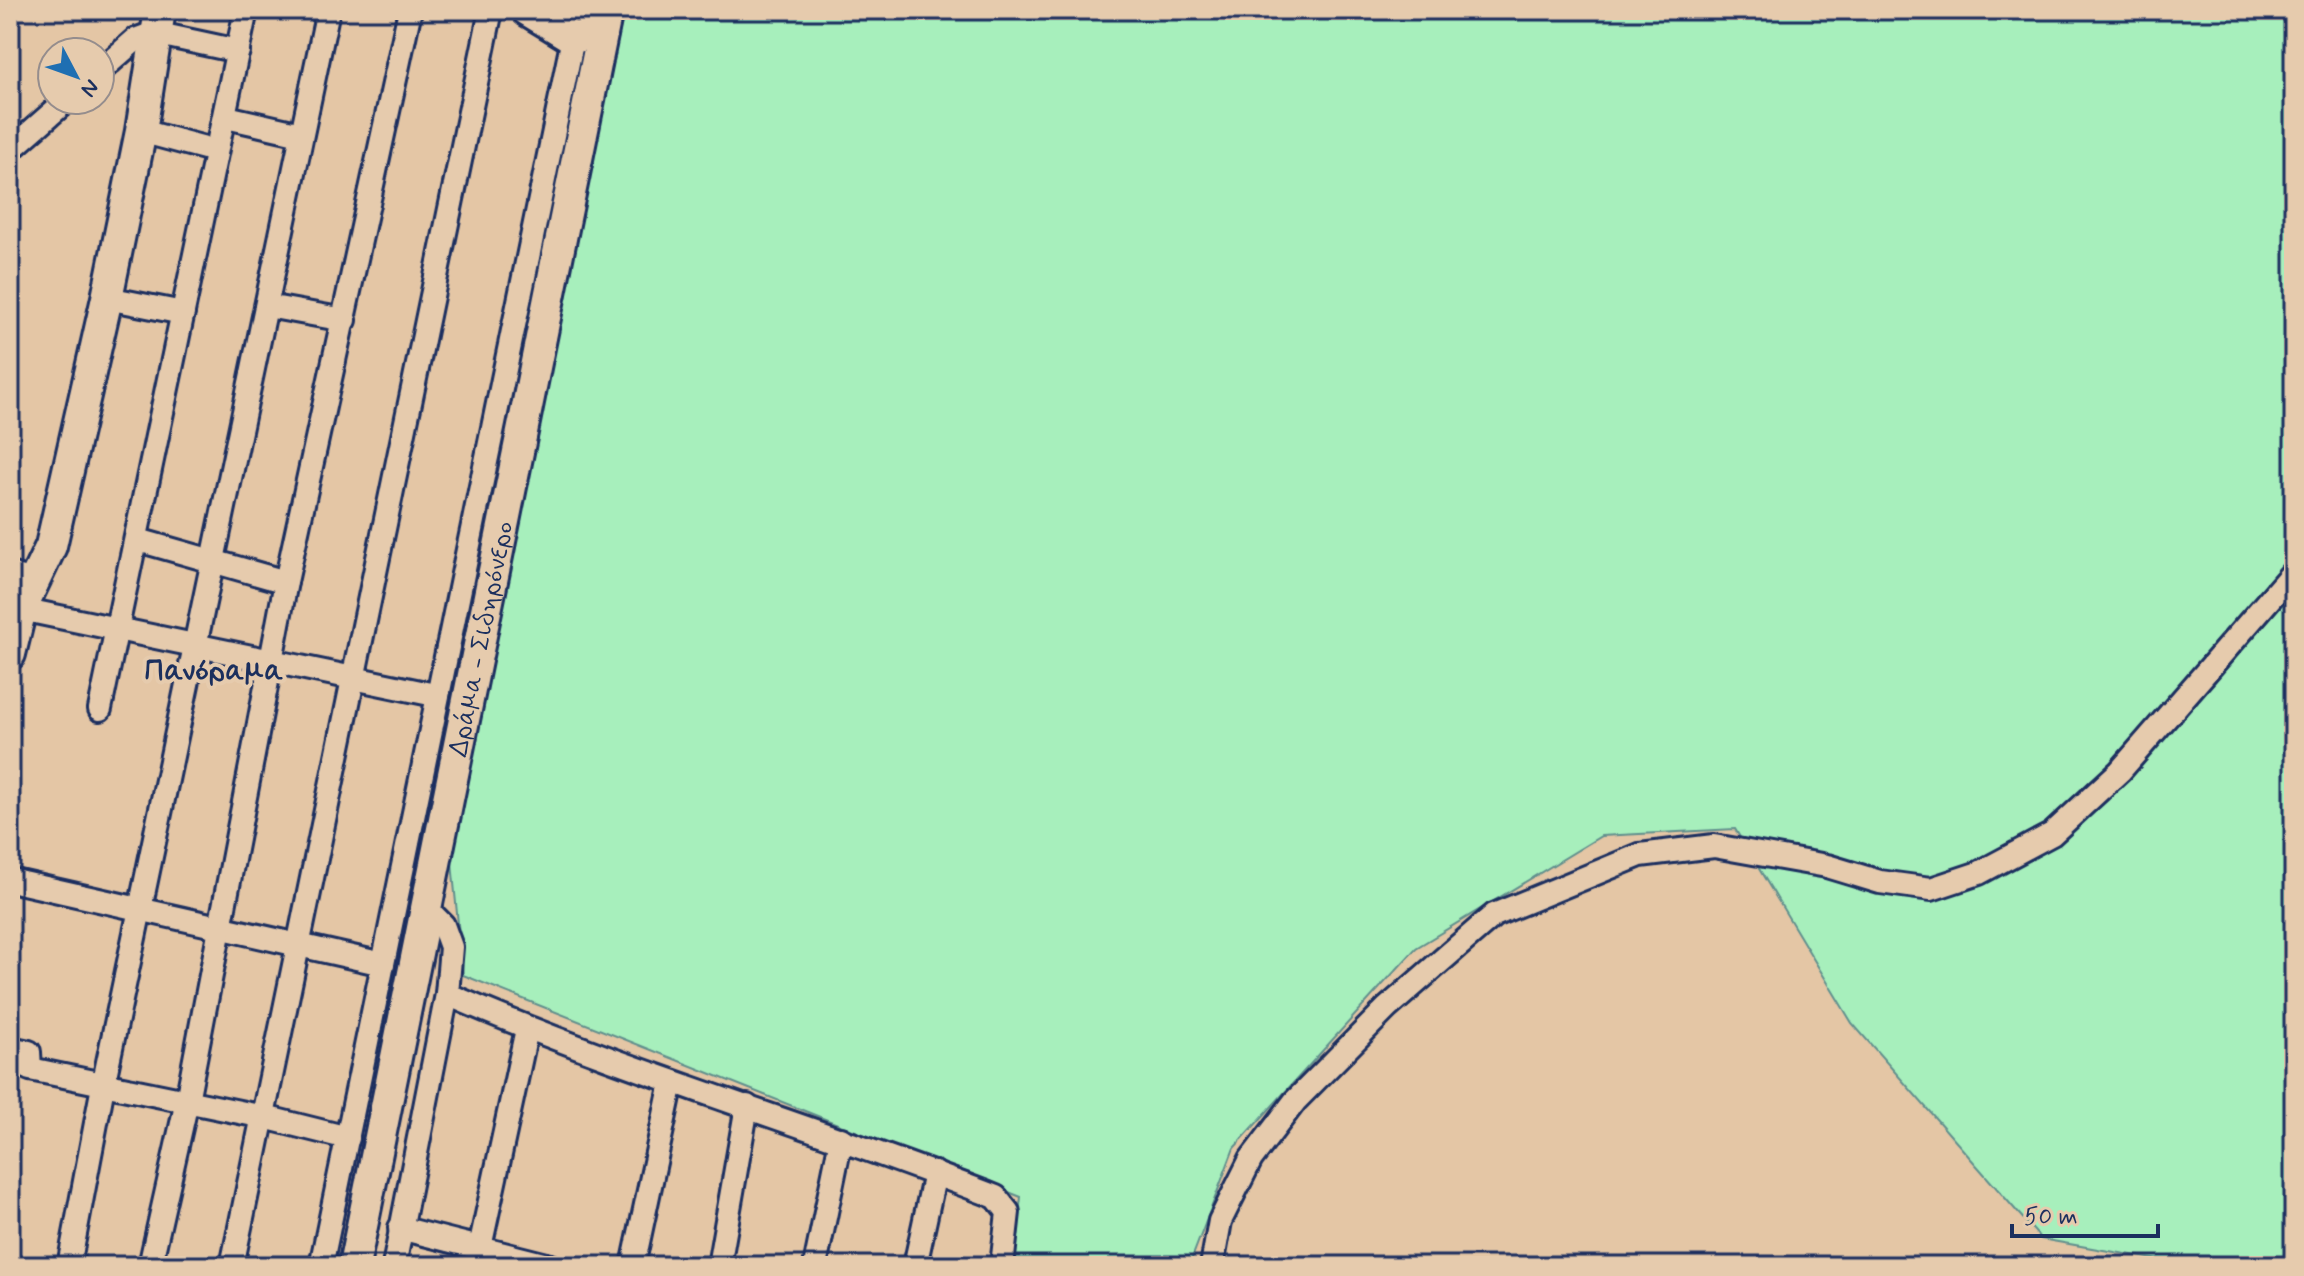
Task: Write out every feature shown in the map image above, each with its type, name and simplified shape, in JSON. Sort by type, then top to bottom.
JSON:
[{"type":"street","points":[[100,709],[138,540],[246,10]]},
{"type":"street","points":[[74,1266],[71,1255],[103,1086],[328,10]]},
{"type":"street","points":[[150,1266],[187,1101],[286,582],[410,10]]},
{"type":"street","points":[[232,1266],[491,10]]},
{"type":"street","points":[[321,1266],[435,695],[594,26],[527,10]]},
{"type":"street","points":[[157,22],[238,51]]},
{"type":"street","points":[[116,57],[157,22]]},
{"type":"street","points":[[10,654],[21,609],[23,578],[51,546],[141,131],[157,22]]},
{"type":"street","name":"Δράμα - Σιδηρόνερο","points":[[354,1266],[426,908],[594,26]]},
{"type":"street","points":[[10,150],[49,116]]},
{"type":"street","points":[[226,117],[301,134]]},
{"type":"street","points":[[141,131],[216,151]]},
{"type":"street","points":[[107,298],[183,313]]},
{"type":"street","points":[[267,306],[345,320]]},
{"type":"street","points":[[138,540],[286,582]]},
{"type":"street","points":[[1212,1266],[1220,1221],[1251,1159],[1295,1101],[1387,1008],[1494,915],[1640,855],[1714,846],[1827,866],[1880,882],[1931,889],[1979,873],[2052,834],[2120,771],[2294,571]]},
{"type":"street","points":[[21,609],[435,695]]},
{"type":"street","points":[[10,880],[383,964]]},
{"type":"street","points":[[394,1266],[447,994],[451,947],[443,925],[426,908]]},
{"type":"street","points":[[447,994],[527,1029],[996,1197],[1006,1206],[1009,1219],[1002,1266]]},
{"type":"street","points":[[477,1257],[527,1029]]},
{"type":"street","points":[[10,1048],[29,1052],[30,1069],[264,1117],[348,1138]]},
{"type":"street","points":[[633,1266],[672,1082]]},
{"type":"street","points":[[719,1266],[747,1106]]},
{"type":"street","points":[[815,1266],[841,1139]]},
{"type":"street","points":[[915,1266],[935,1173]]},
{"type":"street","points":[[400,1228],[477,1257],[551,1266]]},
{"type":"green space","points":[[624,10],[2294,10],[2294,1266],[2194,1266],[2041,1239],[1852,1023],[1735,829],[1601,836],[1416,948],[1234,1148],[1189,1266],[1013,1266],[1021,1197],[463,975],[451,852]]},
{"type":"district","name":"Πανόραμα","points":[[214,670]]}]
